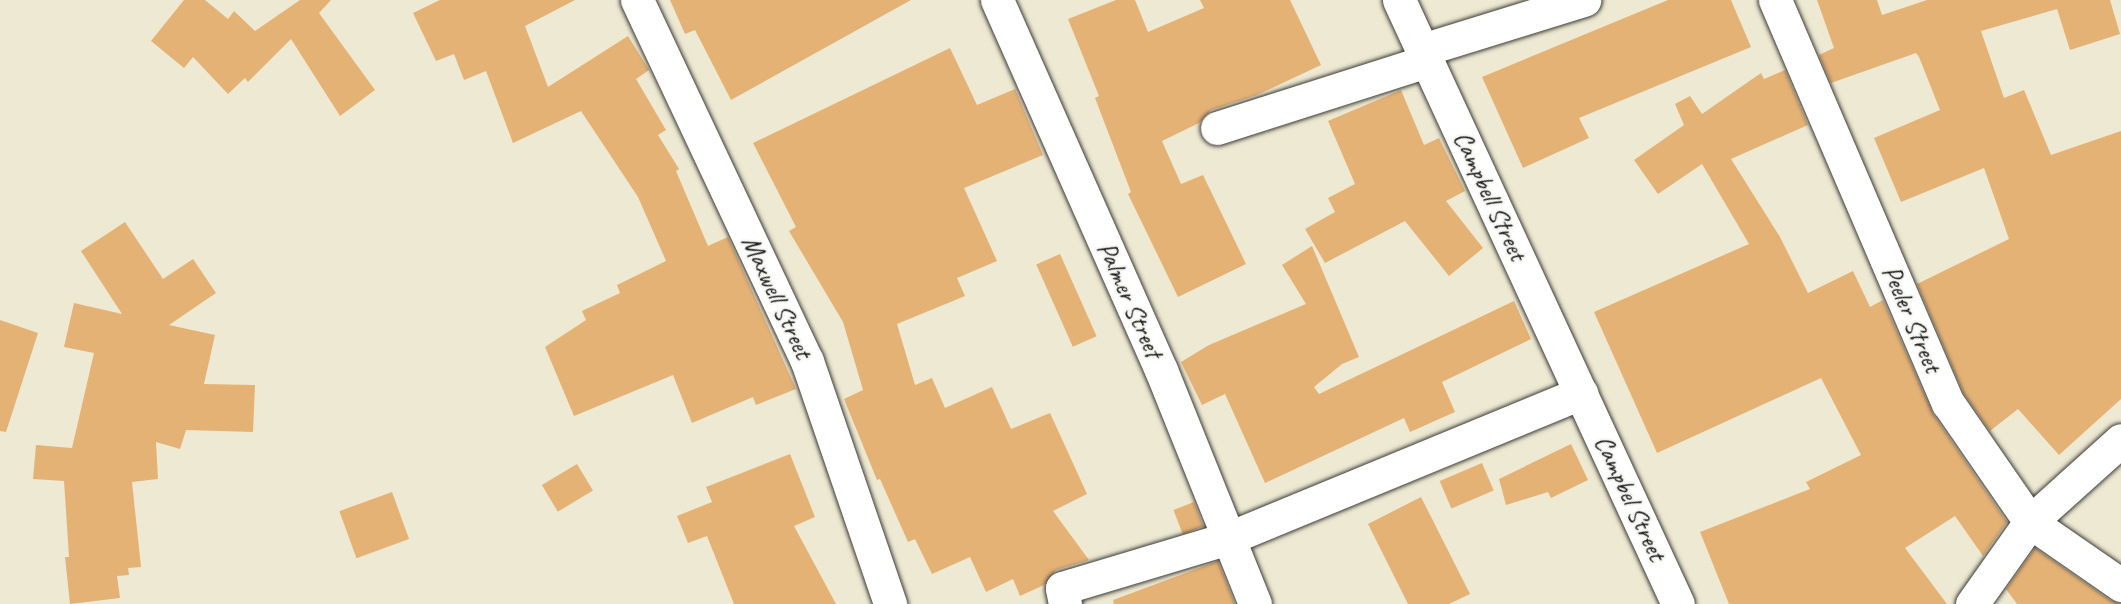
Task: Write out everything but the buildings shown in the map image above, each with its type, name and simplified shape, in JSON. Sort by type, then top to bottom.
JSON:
[{"type":"street","name":"Maxwell Street","points":[[637,0],[807,361],[890,604]]},
{"type":"street","name":"Palmer Street","points":[[997,0],[1161,370],[1255,604]]},
{"type":"street","name":"Campbell Street","points":[[1399,0],[1581,393]]},
{"type":"street","points":[[1216,128],[1584,0]]},
{"type":"street","name":"Peeler Street","points":[[1775,0],[1948,403],[2030,522],[2121,585]]},
{"type":"street","points":[[1065,604],[1062,588],[1229,538],[1581,393]]},
{"type":"street","name":"Campbel Street","points":[[1581,393],[1678,604]]},
{"type":"street","points":[[1972,604],[2030,522],[2121,440]]}]
